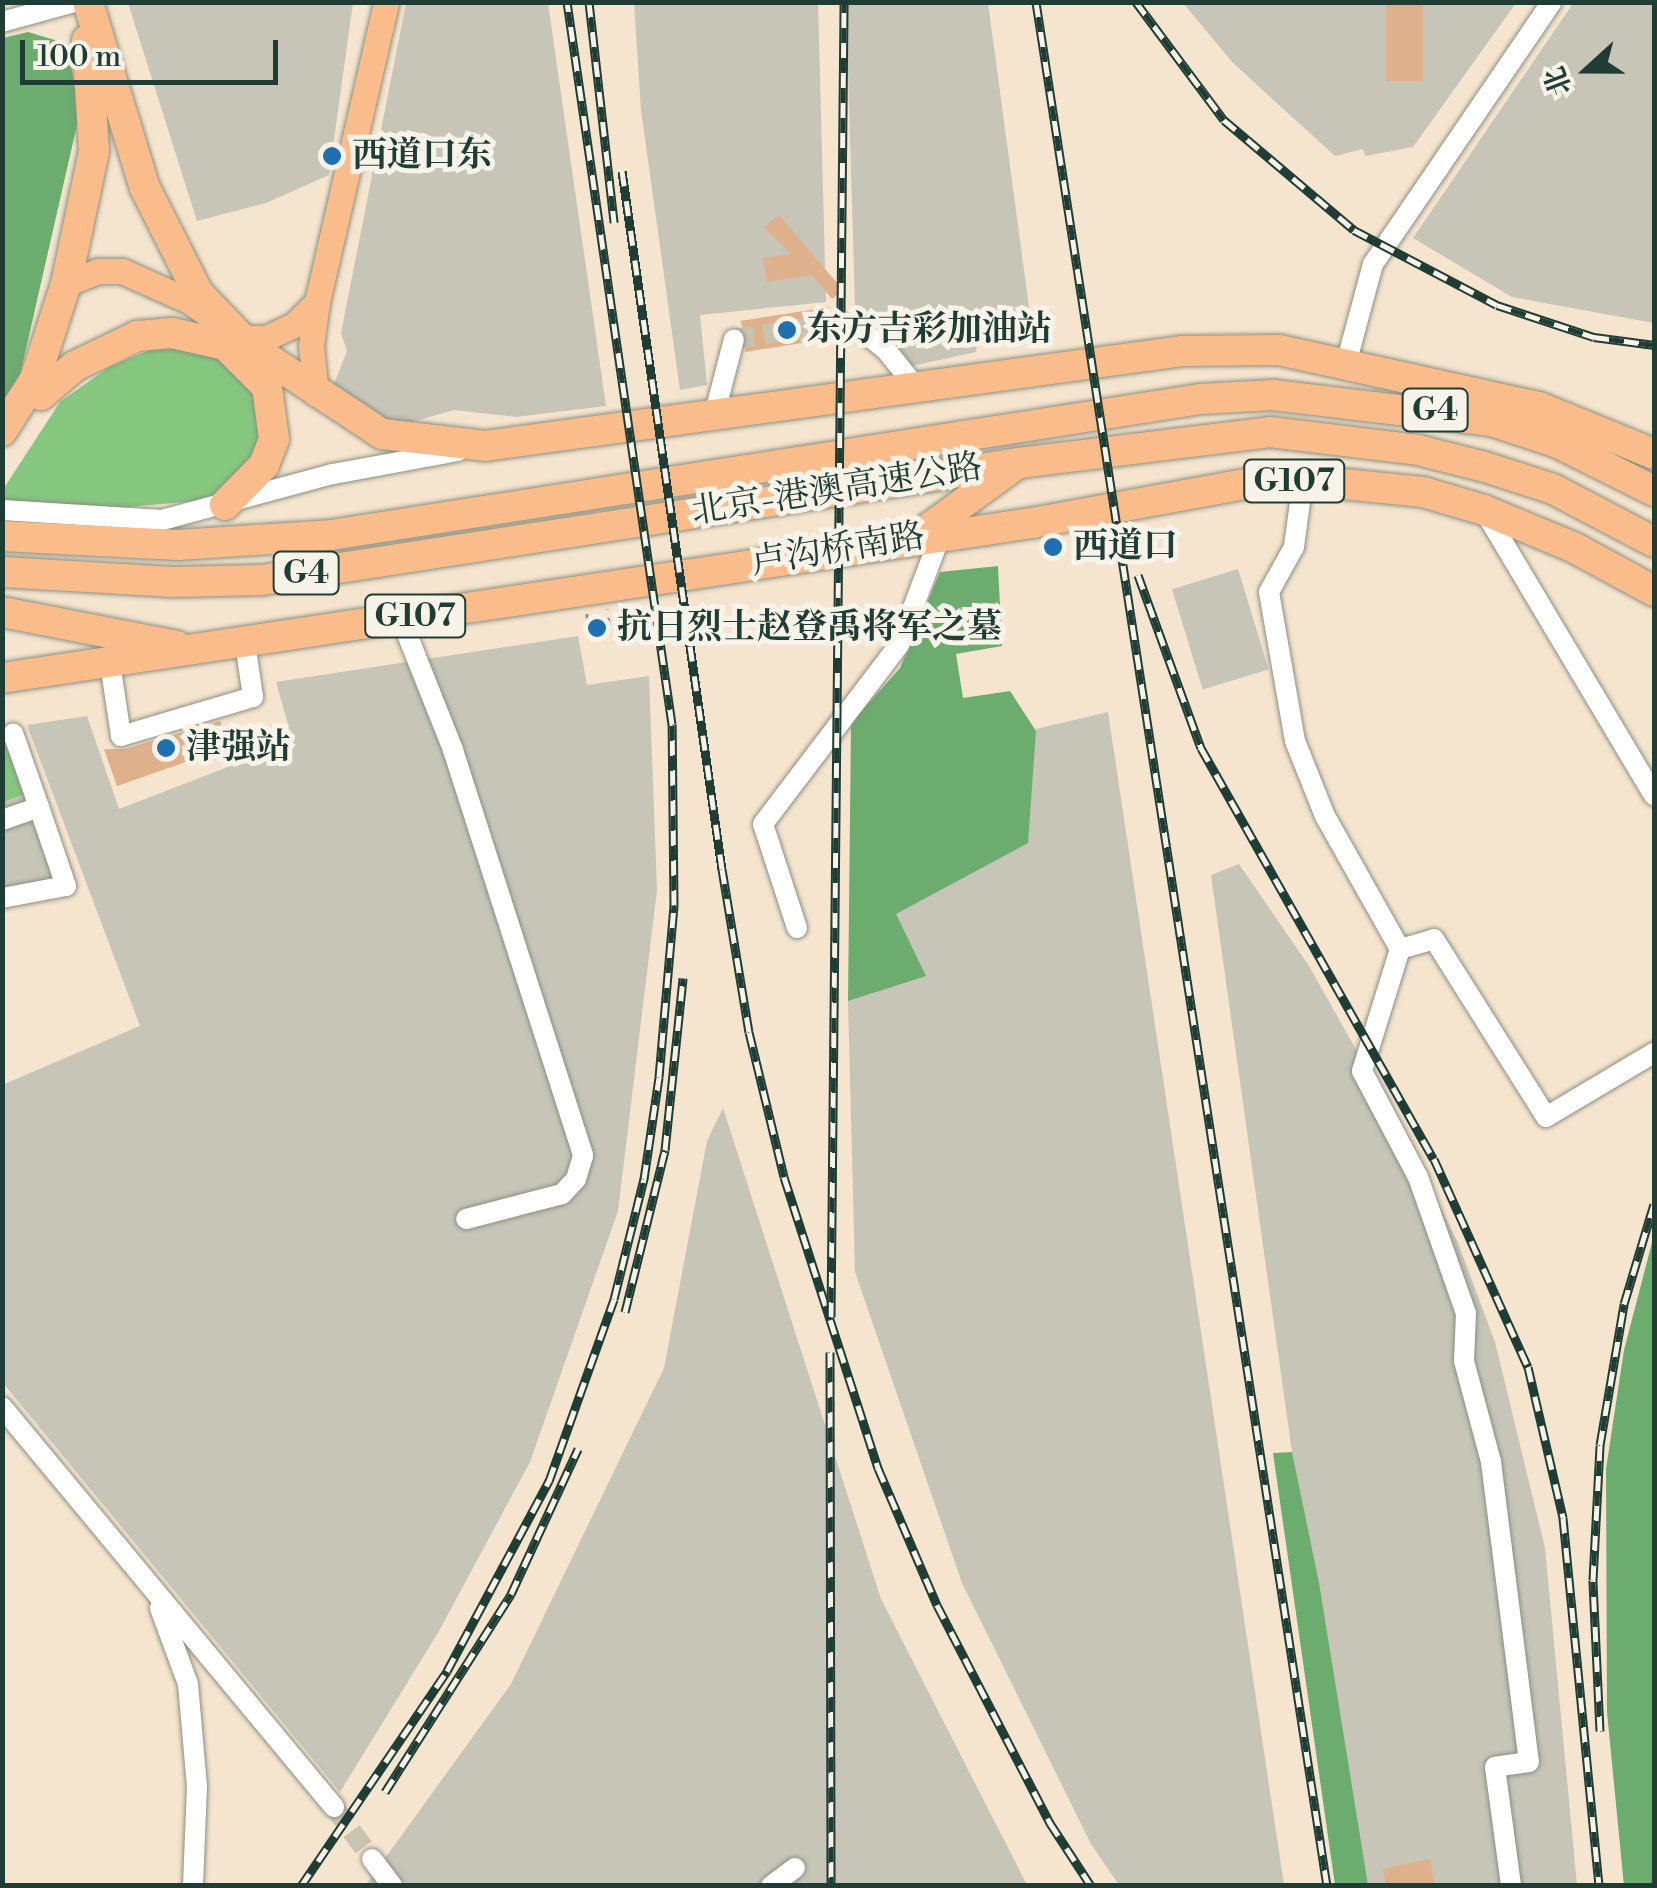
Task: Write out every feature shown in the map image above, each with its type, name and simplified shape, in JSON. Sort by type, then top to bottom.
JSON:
[{"type":"highway","points":[[88,2],[169,245],[198,293],[242,338],[316,394],[382,434],[485,446],[1182,351],[1280,350],[1539,407],[1654,454]]},
{"type":"highway","points":[[2,454],[41,395],[61,354],[94,151],[88,2]]},
{"type":"highway","points":[[2,431],[35,378],[74,281],[111,142],[112,76]]},
{"type":"highway","points":[[41,395],[75,366],[137,336],[172,332],[225,345],[268,387],[274,439],[264,465],[225,505]]},
{"type":"highway","points":[[1280,350],[1421,408]]},
{"type":"highway","name":"北京-港澳高速公路","points":[[2,536],[178,545],[330,535],[1200,399],[1273,395],[1421,408],[1492,421],[1558,444],[1654,490]]},
{"type":"highway","name":"北京-港澳高速公路","points":[[2,572],[174,582],[262,580],[1205,436],[1332,436],[1418,450],[1553,490],[1654,542]]},
{"type":"highway","points":[[928,536],[1019,463]]},
{"type":"highway","name":"卢沟桥南路","points":[[2,678],[1303,480],[1423,492],[1484,510],[1576,548],[1654,592]]},
{"type":"highway","points":[[2,612],[200,650]]},
{"type":"main road","points":[[316,394],[311,346],[317,302],[386,2]]},
{"type":"main road","points":[[74,281],[122,271],[189,301],[242,338],[266,338],[294,325],[317,302]]},
{"type":"street","points":[[2,22],[74,2]]},
{"type":"street","points":[[1346,364],[1373,264],[1552,2]]},
{"type":"street","points":[[838,323],[886,350],[915,386]]},
{"type":"street","points":[[715,412],[734,339]]},
{"type":"street","points":[[2,510],[128,521],[225,505],[333,474],[485,446]]},
{"type":"street","points":[[1303,480],[1294,548],[1269,592],[1295,742],[1325,816],[1400,949],[1362,1071],[1418,1177],[1466,1313],[1464,1362],[1491,1462],[1529,1762],[1495,1768],[1511,1886]]},
{"type":"street","points":[[1484,510],[1654,795]]},
{"type":"street","points":[[797,928],[764,824],[899,646],[928,536]]},
{"type":"street","points":[[401,619],[454,750],[583,1156],[576,1179],[562,1194],[466,1219]]},
{"type":"street","points":[[110,663],[121,736],[254,696],[245,643]]},
{"type":"street","points":[[2,898],[66,886],[13,733]]},
{"type":"street","points":[[2,820],[39,807]]},
{"type":"street","points":[[1400,949],[1434,939],[1546,1117],[1654,1053]]},
{"type":"street","points":[[2,1407],[334,1807]]},
{"type":"street","points":[[156,1596],[188,1684],[197,1786],[193,1886]]},
{"type":"street","points":[[372,1859],[392,1886]]},
{"type":"street","points":[[771,1886],[795,1868]]},
{"type":"path","points":[[586,611],[589,629],[609,626],[606,608]]},
{"type":"shaded area","points":[[1574,2],[1654,3],[1654,323],[1512,297],[1413,238]]},
{"type":"shaded area","points":[[128,3],[353,3],[329,175],[266,203],[197,221]]},
{"type":"shaded area","points":[[406,3],[548,3],[606,406],[516,417],[454,410],[405,424],[372,419],[345,401],[334,384],[347,351],[341,333]]},
{"type":"shaded area","points":[[634,3],[818,3],[826,302],[700,315],[707,385],[680,390],[641,110]]},
{"type":"shaded area","points":[[846,3],[988,3],[1031,322],[979,331],[976,352],[912,366],[884,327],[855,305]]},
{"type":"shaded area","points":[[1183,3],[1516,3],[1413,147],[1365,156],[1363,149],[1335,156],[1233,63]]},
{"type":"shaded area","points":[[1238,569],[1269,669],[1203,690],[1172,589]]},
{"type":"shaded area","points":[[578,636],[587,685],[649,676],[657,890],[618,1211],[530,1462],[439,1631],[340,1792],[3,1383],[2,1085],[140,1026],[27,725],[87,716],[119,809],[293,742],[276,682]]},
{"type":"shaded area","points":[[1108,712],[1284,1885],[1119,1885],[1091,1844],[962,1583],[855,1272],[848,1001],[925,975],[895,914],[1027,843],[1036,729]]},
{"type":"shaded area","points":[[15,724],[73,890],[2,908],[2,726]]},
{"type":"shaded area","points":[[1239,864],[1309,966],[1408,1142],[1458,1243],[1495,1342],[1545,1548],[1577,1885],[1368,1885],[1292,1452],[1211,875]]},
{"type":"shaded area","points":[[723,1108],[881,1599],[1027,1885],[365,1886],[511,1684],[664,1368],[707,1141]]},
{"type":"green space","points":[[28,32],[68,44],[79,116],[18,384],[3,405],[3,38]]},
{"type":"green space","points":[[195,346],[241,367],[266,402],[261,458],[219,499],[3,518],[2,491],[60,402],[109,367],[152,349]]},
{"type":"green space","points":[[998,566],[1002,646],[956,654],[963,698],[1010,691],[1036,731],[1028,843],[896,914],[926,976],[848,1001],[851,723],[900,668],[940,572]]},
{"type":"green space","points":[[7,746],[24,794],[3,802],[2,747]]},
{"type":"green space","points":[[1654,1235],[1654,1885],[1624,1886],[1607,1712],[1606,1469],[1624,1350]]},
{"type":"green space","points":[[1292,1452],[1319,1583],[1368,1885],[1335,1885],[1273,1453]]},
{"type":"building","points":[[1386,2],[1423,2],[1423,81],[1386,81]]},
{"type":"building","points":[[779,215],[843,290],[832,299],[812,275],[767,282],[763,258],[791,254],[764,227]]},
{"type":"building","name":"东方吉彩加油站","points":[[830,307],[824,325],[834,338],[745,352],[747,336],[740,321]]},
{"type":"building","name":"津强站","points":[[220,721],[229,747],[117,786],[104,749],[125,749]]},
{"type":"building","points":[[1430,1859],[1435,1886],[1386,1886],[1383,1869]]},
{"type":"tunnel","points":[[734,339],[838,323]]},
{"type":"tunnel","points":[[334,1807],[372,1859]]},
{"type":"railway","points":[[301,1886],[447,1671],[549,1481],[614,1299],[644,1179],[659,1077],[674,905],[672,724],[567,2]]},
{"type":"railway","points":[[589,2],[614,223]]},
{"type":"railway","points":[[831,1317],[844,2]]},
{"type":"railway","points":[[1036,2],[1327,1886]]},
{"type":"railway","points":[[1136,2],[1224,120],[1354,230],[1497,305],[1594,337],[1654,345]]},
{"type":"railway","points":[[622,171],[722,869],[749,1032],[784,1177],[878,1468],[937,1605],[1050,1823],[1091,1886]]},
{"type":"railway","points":[[1138,575],[1201,748],[1434,1159],[1528,1367],[1563,1518],[1599,1886]]},
{"type":"railway","points":[[625,1312],[665,1150],[683,978]]},
{"type":"railway","points":[[1600,1731],[1593,1580],[1600,1445],[1624,1304],[1654,1204]]},
{"type":"railway","points":[[830,1352],[831,1886]]},
{"type":"railway","points":[[385,1792],[511,1594],[578,1449]]},
{"type":"place","name":"西道口东","points":[[332,156]]},
{"type":"place","name":"东方吉彩加油站","points":[[787,330]]},
{"type":"place","name":"西道口","points":[[1053,547]]},
{"type":"place","name":"抗日烈士赵登禹将军之墓","points":[[597,628]]},
{"type":"place","name":"津强站","points":[[166,748]]}]
